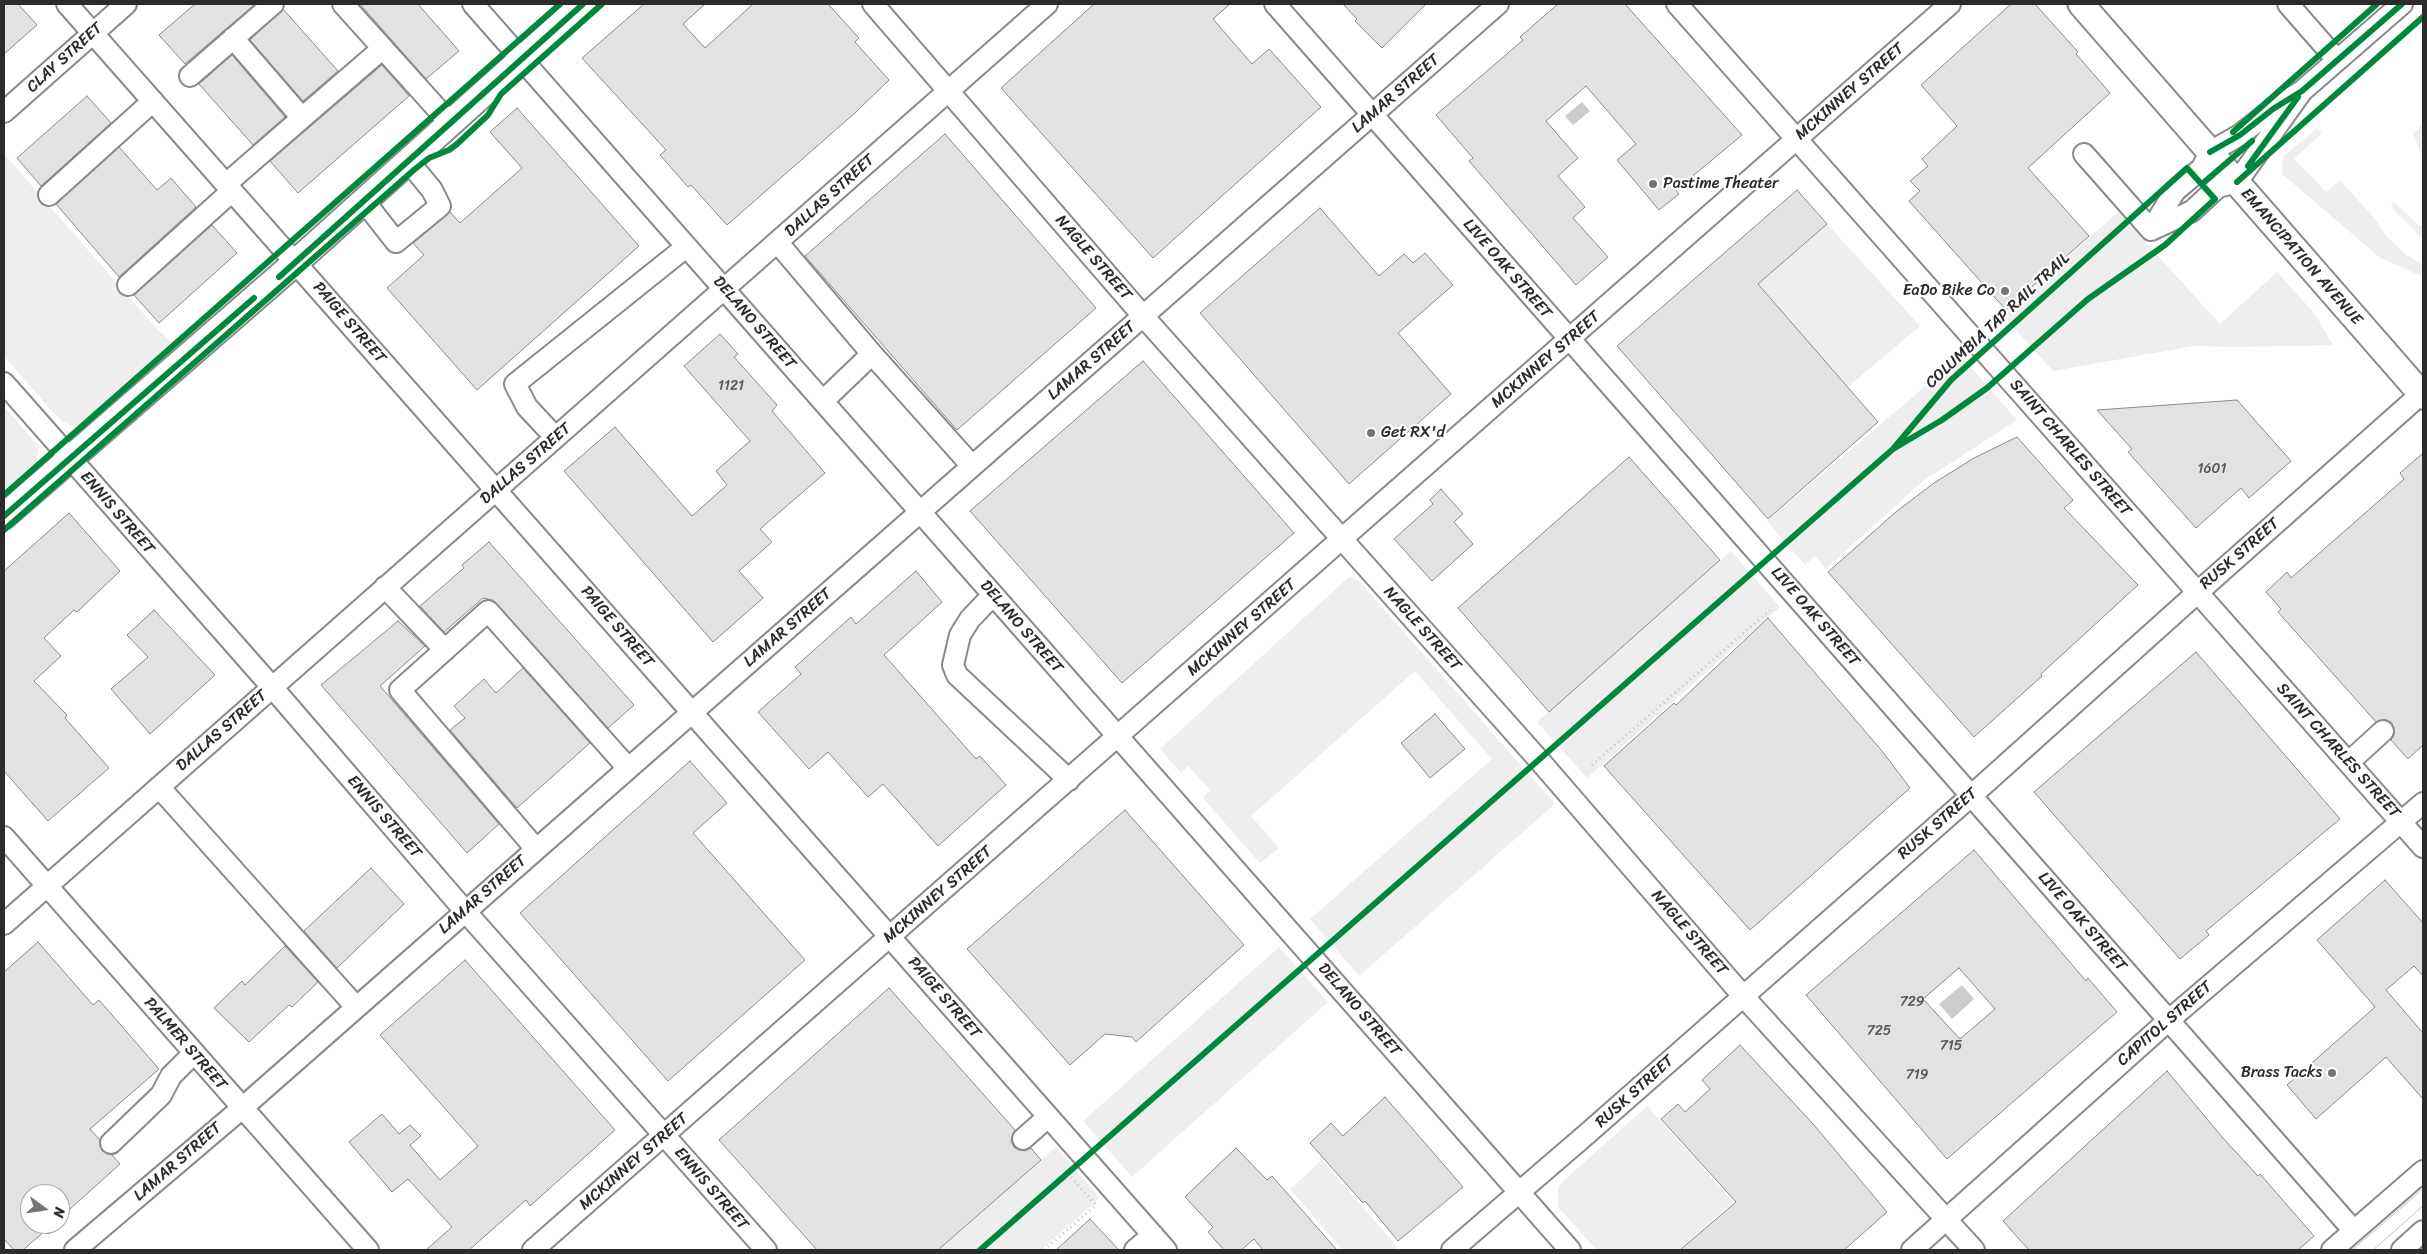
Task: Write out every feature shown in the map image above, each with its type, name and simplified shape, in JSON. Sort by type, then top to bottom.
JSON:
[{"type":"main road","points":[[4,516],[364,201],[583,4]]},
{"type":"main road","name":"EMANCIPATION AVENUE","points":[[2081,4],[2422,395]]},
{"type":"street","name":"PAIGE STREET","points":[[67,4],[1166,1250]]},
{"type":"street","name":"CLAY STREET","points":[[4,112],[126,4]]},
{"type":"street","points":[[190,76],[272,4]]},
{"type":"street","points":[[343,4],[450,123]]},
{"type":"street","name":"DELANO STREET","points":[[472,4],[1570,1250]]},
{"type":"street","name":"NAGLE STREET","points":[[873,4],[1143,316],[1539,760],[1743,996],[1948,1219],[1974,1250]]},
{"type":"street","name":"DALLAS STREET","points":[[4,924],[1048,4]]},
{"type":"street","name":"LIVE OAK STREET","points":[[1276,4],[2354,1231]]},
{"type":"street","name":"LAMAR STREET","points":[[75,1250],[241,1108],[1498,4]]},
{"type":"street","name":"SAINT CHARLES STREET","points":[[1677,4],[2423,847]]},
{"type":"street","name":"MCKINNEY STREET","points":[[533,1250],[665,1136],[1950,4]]},
{"type":"street","points":[[2288,4],[2337,60]]},
{"type":"street","points":[[2151,230],[2175,192],[2202,168],[2210,152],[2240,135],[2272,109],[2302,91],[2402,4]]},
{"type":"street","points":[[233,38],[302,118]]},
{"type":"street","points":[[128,285],[302,118],[382,48]]},
{"type":"street","points":[[2151,230],[2192,210],[2218,187],[2237,182],[2302,91]]},
{"type":"street","points":[[49,195],[153,101]]},
{"type":"street","points":[[2084,154],[2151,230]]},
{"type":"street","points":[[364,201],[396,242],[440,206],[432,190],[408,161]]},
{"type":"street","points":[[778,243],[872,354],[972,466]]},
{"type":"street","points":[[555,437],[527,407],[514,384],[686,247]]},
{"type":"street","points":[[823,401],[872,354]]},
{"type":"street","name":"ENNIS STREET","points":[[4,384],[272,687],[465,911],[766,1250]]},
{"type":"street","name":"RUSK STREET","points":[[1452,1250],[1972,796],[2197,592],[2422,395]]},
{"type":"street","points":[[386,587],[445,650]]},
{"type":"street","points":[[994,595],[970,619],[960,635],[954,665],[956,675],[1069,780]]},
{"type":"street","points":[[536,849],[400,690],[488,611],[628,768]]},
{"type":"street","points":[[2349,762],[2383,731]]},
{"type":"street","points":[[159,787],[356,1007]]},
{"type":"street","name":"CAPITOL STREET","points":[[1912,1250],[2169,1020],[2423,803]]},
{"type":"street","name":"PALMER STREET","points":[[4,837],[193,1054],[368,1250]]},
{"type":"street","points":[[111,1143],[161,1095],[170,1076],[193,1054]]},
{"type":"street","points":[[1023,1139],[1048,1116]]},
{"type":"street","points":[[2332,1250],[2423,1171]]},
{"type":"street","points":[[2402,1250],[2423,1231]]},
{"type":"street","points":[[1135,1250],[1152,1235]]},
{"type":"path","points":[[1592,765],[1770,610]]},
{"type":"path","points":[[1060,1180],[1085,1158]]},
{"type":"path","points":[[1044,1250],[1096,1205],[1069,1173]]},
{"type":"shaded area","points":[[1582,102],[1590,111],[1573,125],[1565,116]]},
{"type":"shaded area","points":[[2423,124],[2423,157],[2413,134]]},
{"type":"shaded area","points":[[2317,128],[2322,133],[2294,159],[2326,192],[2340,180],[2375,219],[2386,236],[2404,253],[2423,265],[2423,277],[2379,257],[2282,174],[2283,157]]},
{"type":"shaded area","points":[[4,154],[156,328],[173,344],[85,423],[73,426],[64,422],[4,356]]},
{"type":"shaded area","points":[[2394,202],[2419,226],[2423,223],[2423,239],[2395,211],[2391,205]]},
{"type":"shaded area","points":[[2118,212],[2220,324],[2277,272],[2315,314],[2333,345],[2194,346],[2053,371],[2002,315]]},
{"type":"shaded area","points":[[1827,224],[1920,326],[1848,387],[1758,284]]},
{"type":"shaded area","points":[[1961,356],[2017,420],[1923,481],[1826,569],[1815,556],[1805,565],[1767,521]]},
{"type":"shaded area","points":[[4,407],[39,446],[36,463],[4,492]]},
{"type":"shaded area","points":[[1731,551],[1780,607],[1587,778],[1537,722]]},
{"type":"shaded area","points":[[1350,576],[1360,582],[1555,804],[1359,976],[1310,919],[1492,759],[1415,671],[1251,816],[1279,848],[1260,863],[1203,798],[1210,790],[1188,766],[1181,773],[1160,749]]},
{"type":"shaded area","points":[[1279,947],[1328,1002],[1132,1177],[1083,1121]]},
{"type":"shaded area","points":[[1962,985],[1974,999],[1952,1019],[1939,1004]]},
{"type":"shaded area","points":[[1647,1106],[1733,1202],[1679,1250],[1597,1250],[1558,1207],[1558,1189],[1560,1184]]},
{"type":"shaded area","points":[[1056,1147],[1100,1198],[1041,1250],[938,1250]]},
{"type":"shaded area","points":[[1322,1160],[1397,1247],[1394,1250],[1342,1250],[1290,1189]]},
{"type":"building","points":[[4,4],[18,4],[37,25],[4,54]]},
{"type":"building","points":[[195,4],[255,4],[185,64],[159,35]]},
{"type":"building","points":[[360,4],[418,4],[459,51],[426,79]]},
{"type":"building","points":[[644,4],[705,4],[683,24],[705,48],[753,4],[828,4],[859,38],[855,42],[889,80],[856,112],[727,225],[691,185],[688,187],[660,155],[666,150],[582,58]]},
{"type":"building","points":[[1094,4],[1230,4],[1213,19],[1252,64],[1269,49],[1321,107],[1153,258],[1001,88]]},
{"type":"building","points":[[1343,4],[1426,4],[1382,48],[1355,21],[1357,19]]},
{"type":"building","points":[[1558,4],[1625,4],[1742,135],[1676,190],[1679,194],[1659,210],[1617,160],[1636,144],[1586,86],[1546,121],[1578,158],[1558,176],[1585,207],[1573,218],[1608,257],[1576,285],[1469,161],[1473,158],[1436,115],[1523,40],[1520,37]]},
{"type":"building","points":[[2011,4],[2035,4],[2078,52],[2076,54],[2110,93],[2028,168],[2089,236],[2006,310],[1909,201],[1920,191],[1910,181],[1928,166],[1922,159],[1957,126],[1921,85]]},
{"type":"building","points":[[283,9],[338,71],[303,101],[250,40]]},
{"type":"building","points":[[232,55],[285,117],[253,145],[199,84]]},
{"type":"building","points":[[382,65],[409,96],[298,193],[270,161]]},
{"type":"building","points":[[87,96],[111,123],[41,186],[17,158]]},
{"type":"building","points":[[517,108],[639,246],[477,390],[387,288],[424,255],[413,243],[450,212],[460,223],[522,168],[490,132]]},
{"type":"building","points":[[945,134],[1096,308],[957,430],[805,256]]},
{"type":"building","points":[[119,147],[157,190],[171,178],[196,207],[119,277],[56,204]]},
{"type":"building","points":[[1797,190],[1827,224],[1758,284],[1878,422],[1768,519],[1617,346]]},
{"type":"building","points":[[1320,208],[1379,276],[1404,254],[1413,263],[1425,253],[1453,285],[1398,333],[1451,394],[1349,484],[1200,313]]},
{"type":"building","points":[[212,225],[237,253],[159,323],[134,295]]},
{"type":"building","points":[[720,334],[738,354],[734,357],[777,405],[772,411],[825,473],[760,529],[772,542],[739,571],[763,598],[713,642],[564,471],[615,427],[692,516],[727,485],[716,471],[750,441],[684,366]]},
{"type":"building","points":[[1143,361],[1294,533],[1122,683],[970,511]]},
{"type":"building","points":[[2237,400],[2291,461],[2249,498],[2241,488],[2196,528],[2128,452],[2132,449],[2097,410]]},
{"type":"building","points":[[2017,437],[2073,500],[2064,508],[2138,585],[1974,737],[1828,572],[1897,511],[1934,483],[1974,458]]},
{"type":"building","points":[[2423,453],[2423,745],[2408,759],[2391,740],[2394,734],[2392,723],[2386,720],[2376,722],[2278,612],[2281,609],[2266,592],[2287,572],[2291,578],[2404,479],[2400,473]]},
{"type":"building","points":[[1629,457],[1720,560],[1549,712],[1458,608]]},
{"type":"building","points":[[1441,489],[1463,514],[1454,522],[1473,544],[1432,581],[1394,539],[1433,504],[1430,500]]},
{"type":"building","points":[[69,513],[120,571],[77,612],[74,610],[44,638],[61,656],[34,681],[67,715],[65,718],[109,768],[48,821],[4,771],[4,571]]},
{"type":"building","points":[[489,542],[634,705],[608,728],[492,600],[483,598],[444,632],[420,606],[464,568],[462,565]]},
{"type":"building","points":[[916,571],[942,602],[884,655],[976,759],[980,756],[1006,785],[938,846],[883,784],[868,797],[828,752],[809,769],[758,712],[801,674],[795,667],[851,617],[856,624]]},
{"type":"building","points":[[154,610],[215,675],[150,734],[111,689],[148,657],[127,635]]},
{"type":"building","points":[[1768,618],[1882,751],[1910,788],[1750,930],[1604,766],[1674,703],[1676,705]]},
{"type":"building","points":[[398,621],[425,646],[380,686],[499,824],[467,853],[321,685]]},
{"type":"building","points":[[2196,652],[2340,819],[2206,931],[2209,935],[2180,959],[2034,792]]},
{"type":"building","points":[[523,668],[590,743],[517,808],[450,730],[465,718],[454,706],[484,679],[496,693]]},
{"type":"building","points":[[1435,714],[1465,749],[1430,778],[1401,743]]},
{"type":"building","points":[[690,761],[727,803],[693,833],[805,960],[668,1081],[520,913]]},
{"type":"building","points":[[1125,810],[1244,945],[1136,1042],[1132,1037],[1105,1034],[1070,1065],[967,949]]},
{"type":"building","points":[[1974,850],[2086,981],[2088,978],[2117,1012],[1947,1159],[1806,995]],"holes":[[[1959,968],[1995,1009],[1960,1039],[1923,999]]]},
{"type":"building","points":[[371,868],[404,904],[337,968],[304,931]]},
{"type":"building","points":[[2385,880],[2423,923],[2423,976],[2414,966],[2386,990],[2423,1033],[2423,1099],[2386,1057],[2316,1119],[2287,1085],[2375,1007],[2317,940]]},
{"type":"building","points":[[38,942],[93,1005],[99,1000],[159,1069],[90,1129],[100,1140],[102,1151],[112,1155],[120,1164],[70,1209],[70,1184],[20,1184],[20,1234],[41,1234],[23,1250],[14,1250],[4,1239],[4,972]]},
{"type":"building","points":[[285,946],[318,982],[292,1007],[289,1005],[249,1042],[214,1008],[242,981],[245,985]]},
{"type":"building","points":[[465,960],[615,1130],[530,1206],[526,1200],[469,1250],[426,1250],[452,1227],[408,1179],[392,1192],[349,1142],[382,1114],[399,1134],[410,1125],[421,1136],[410,1145],[440,1180],[478,1146],[380,1035]]},
{"type":"building","points":[[889,988],[1015,1130],[1011,1141],[1014,1147],[1025,1151],[1031,1148],[1041,1160],[938,1250],[817,1250],[719,1140]]},
{"type":"building","points":[[1740,1045],[1814,1125],[1887,1212],[1844,1250],[1680,1250],[1736,1202],[1661,1119],[1678,1104],[1685,1112],[1710,1089],[1702,1080]]},
{"type":"building","points":[[2167,1071],[2222,1137],[2258,1176],[2260,1174],[2314,1236],[2298,1250],[2029,1250],[2003,1221]]},
{"type":"building","points":[[1385,1097],[1463,1187],[1398,1241],[1365,1201],[1363,1203],[1310,1143],[1331,1123],[1343,1136]]},
{"type":"building","points":[[1236,1148],[1267,1180],[1272,1176],[1337,1250],[1263,1250],[1254,1239],[1241,1250],[1224,1250],[1208,1232],[1213,1227],[1185,1197]]},
{"type":"building","points":[[1090,1219],[1119,1250],[1056,1250]]},
{"type":"tram line","points":[[2352,1250],[2423,1189]]},
{"type":"tram line","points":[[2373,1250],[2423,1206]]},
{"type":"cycle path","points":[[4,495],[560,4]]},
{"type":"cycle path","points":[[279,277],[583,4]]},
{"type":"cycle path","points":[[4,530],[415,169],[429,158],[449,150],[457,144],[488,115],[501,94],[602,4]]},
{"type":"cycle path","points":[[2233,132],[2377,4]]},
{"type":"cycle path","points":[[2210,152],[2240,135],[2273,109],[2302,91],[2402,4]]},
{"type":"cycle path","points":[[2237,182],[2423,17]]},
{"type":"cycle path","points":[[2248,166],[2298,97]]},
{"type":"cycle path","points":[[2202,184],[2252,141]]},
{"type":"cycle path","name":"COLUMBIA TAP RAIL TRAIL","points":[[980,1250],[1893,449],[1951,380],[2187,168],[2215,199],[2165,245],[2088,299],[1987,388],[1942,420],[1893,449]]},
{"type":"cycle path","points":[[4,516],[254,298]]},
{"type":"place","name":"Pastime Theater","points":[[1653,184]]},
{"type":"place","name":"EaDo Bike Co","points":[[2005,291]]},
{"type":"place","name":"Get RX'd","points":[[1371,433]]},
{"type":"place","name":"Brass Tacks","points":[[2332,1073]]}]
